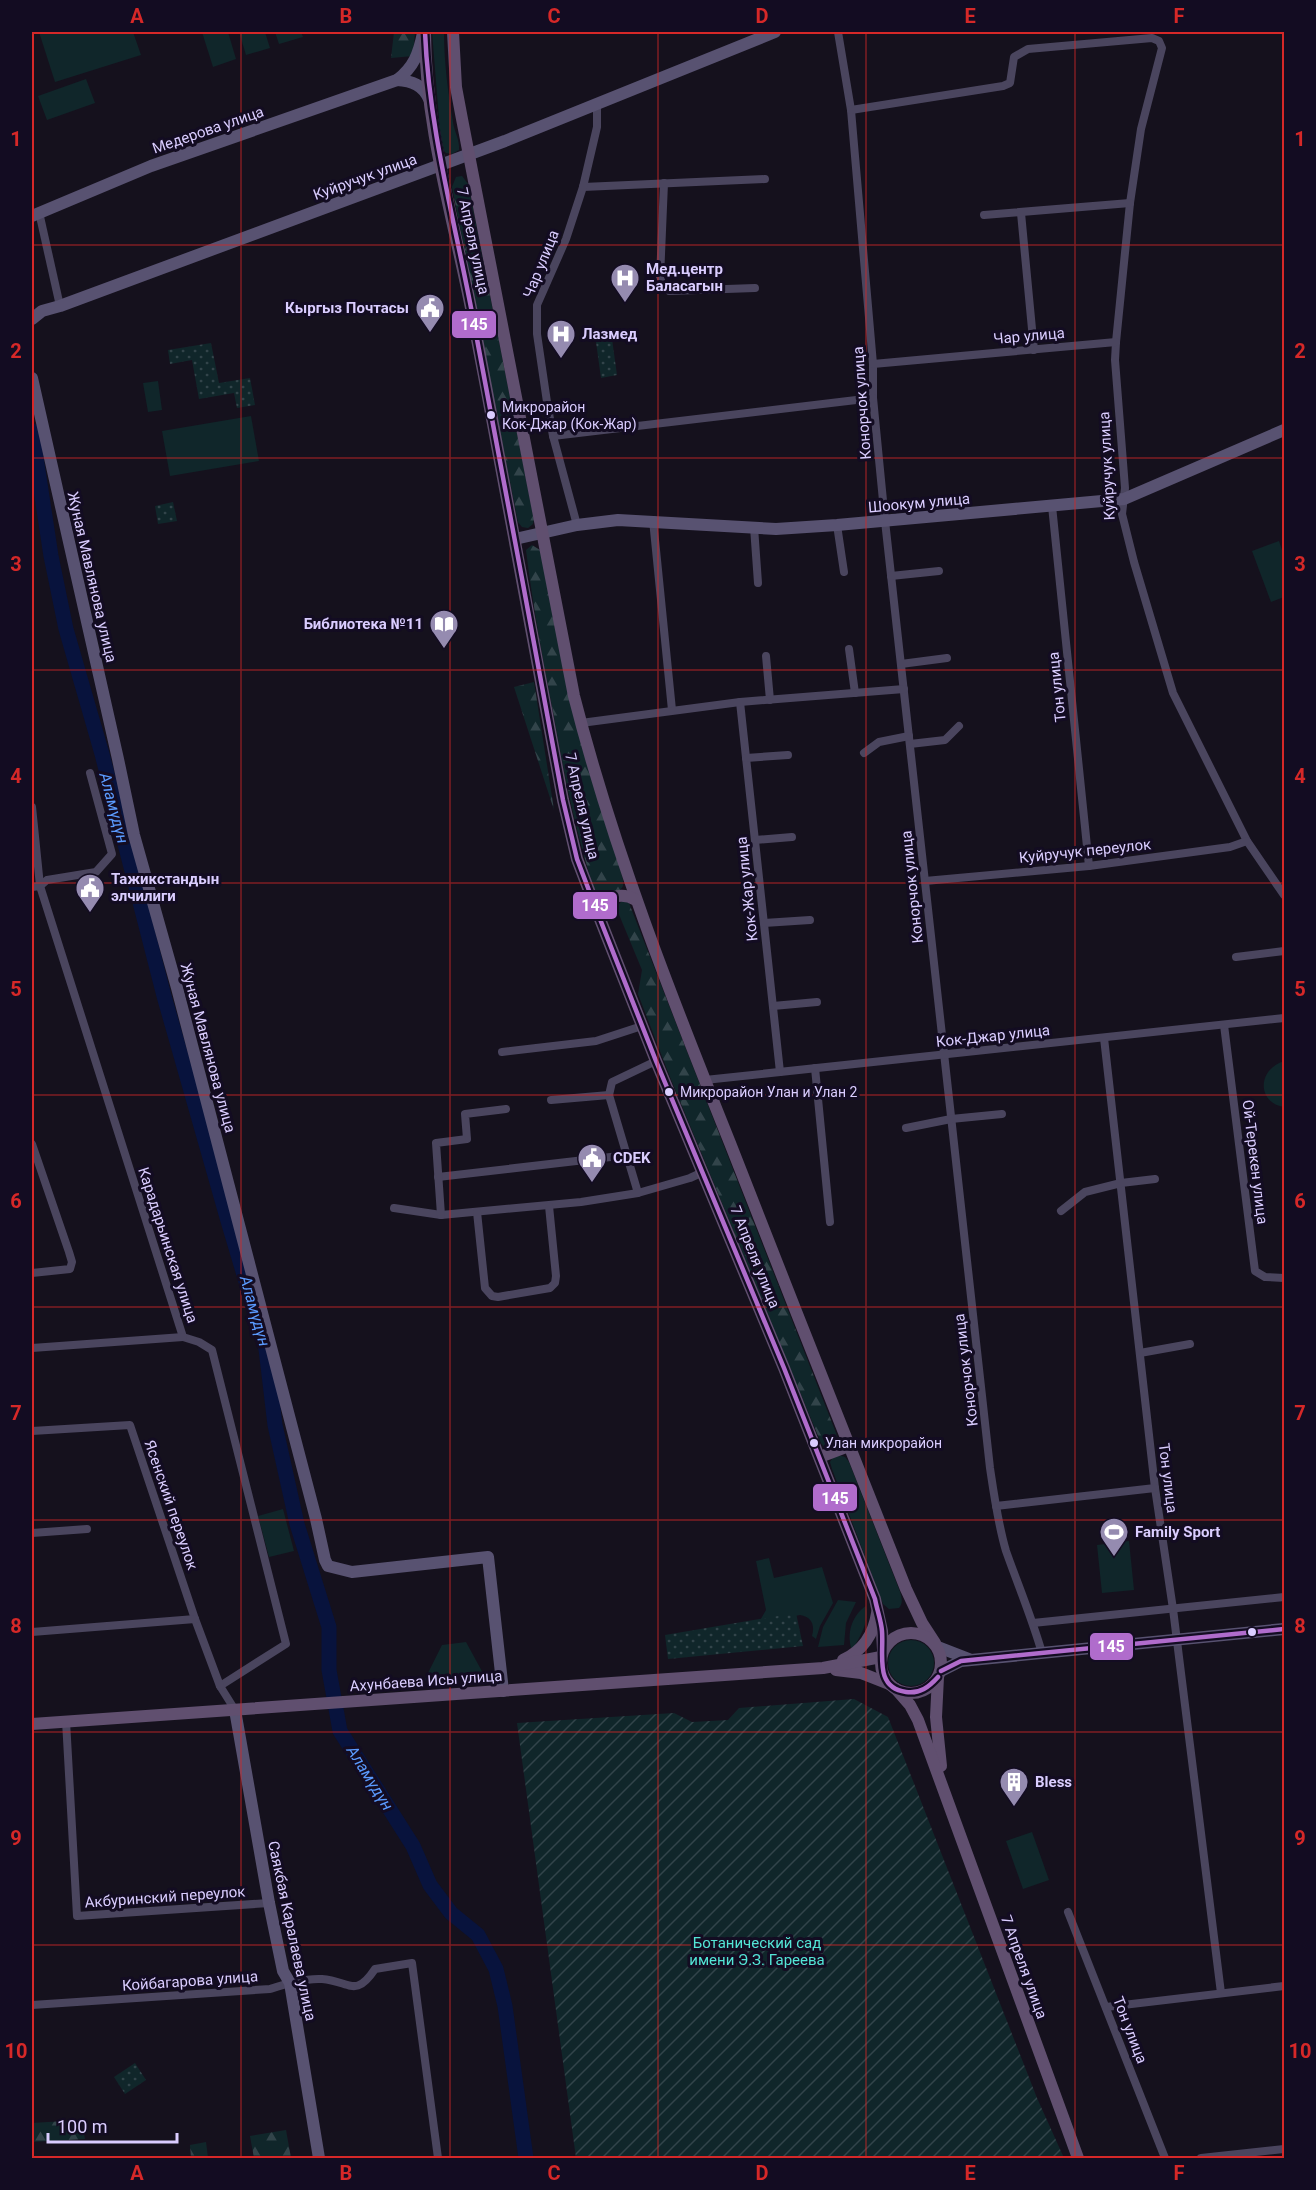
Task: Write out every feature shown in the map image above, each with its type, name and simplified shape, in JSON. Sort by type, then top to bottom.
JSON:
[{"type":"main road","name":"7 Апреля улица","points":[[424,32],[429,100],[434,129],[515,539],[569,829],[577,859],[656,1061],[819,1457],[877,1608],[882,1631],[882,1653]]},
{"type":"main road","name":"7 Апреля улица","points":[[453,32],[456,87],[462,119],[574,696],[596,777],[636,900],[705,1080],[906,1589],[922,1623],[936,1645]]},
{"type":"main road","points":[[598,914],[601,905],[614,897],[629,896],[636,900]]},
{"type":"main road","points":[[819,1457],[849,1446]]},
{"type":"main road","points":[[823,1668],[847,1659],[862,1646],[876,1624],[877,1608]]},
{"type":"main road","points":[[912,1632],[920,1633],[936,1645],[941,1657],[940,1674],[930,1687],[914,1693],[893,1687],[881,1668],[882,1653],[895,1637],[912,1632]]},
{"type":"main road","name":"Ахунбаева Исы улица","points":[[32,1724],[823,1668],[882,1653]]},
{"type":"main road","name":"Ахунбаева Исы улица","points":[[823,1668],[861,1674],[893,1687]]},
{"type":"main road","name":"7 Апреля улица","points":[[940,1674],[936,1717],[943,1785]]},
{"type":"main road","name":"7 Апреля улица","points":[[893,1687],[910,1705],[918,1720],[1078,2158]]},
{"type":"street","name":"Медерова улица","points":[[35,214],[151,166],[397,80],[416,59],[424,32]]},
{"type":"street","name":"Куйручук улица","points":[[32,319],[42,311],[469,155],[775,32]]},
{"type":"street","name":"Конорчок улица","points":[[838,32],[851,110],[873,364],[873,398],[885,521],[996,1506],[1006,1550],[1033,1623],[1041,1653]]},
{"type":"street","name":"Куйручук улица","points":[[851,110],[1003,86],[1010,83],[1014,57],[1028,49],[1152,38],[1159,41],[1162,48],[1141,129],[1130,203],[1116,342],[1115,360],[1125,488],[1122,514],[1173,693],[1247,841],[1284,895]]},
{"type":"street","points":[[397,80],[405,80],[420,86],[429,100]]},
{"type":"street","name":"Чар улица","points":[[577,525],[553,436],[537,334],[537,305],[566,239],[583,187],[597,127],[597,104]]},
{"type":"street","points":[[583,187],[765,179]]},
{"type":"street","points":[[664,183],[660,278],[663,285],[669,291],[755,288]]},
{"type":"street","points":[[984,215],[1130,203]]},
{"type":"street","points":[[1021,213],[1034,350]]},
{"type":"street","points":[[35,214],[54,273],[60,306]]},
{"type":"street","name":"Чар улица","points":[[873,364],[1116,342]]},
{"type":"street","name":"Жуная Мавлянова улица","points":[[32,378],[134,835],[177,988],[325,1560],[328,1566],[352,1572],[488,1557],[503,1690]]},
{"type":"street","points":[[553,436],[873,398]]},
{"type":"street","name":"Шоокум улица","points":[[515,539],[577,525],[618,520],[652,520],[776,529],[1124,499],[1284,430]]},
{"type":"street","name":"Тон улица","points":[[1052,506],[1089,866]]},
{"type":"street","points":[[652,520],[672,710]]},
{"type":"street","points":[[837,525],[844,572]]},
{"type":"street","points":[[754,527],[758,583]]},
{"type":"street","points":[[891,576],[939,571]]},
{"type":"street","points":[[849,650],[855,693]]},
{"type":"street","points":[[766,656],[770,700]]},
{"type":"street","points":[[901,664],[948,658]]},
{"type":"street","points":[[581,723],[740,702],[904,689]]},
{"type":"street","name":"Кок-Жар улица","points":[[740,702],[780,1072]]},
{"type":"street","points":[[864,753],[879,742],[945,740],[959,726]]},
{"type":"street","points":[[746,758],[788,755]]},
{"type":"street","points":[[36,886],[47,880],[96,872],[112,854],[90,773]]},
{"type":"street","name":"Карадарьинская улица","points":[[32,812],[36,886],[183,1337],[199,1342],[212,1350],[286,1644],[220,1686]]},
{"type":"street","points":[[755,840],[792,837]]},
{"type":"street","name":"Куйручук переулок","points":[[925,881],[1089,866],[1230,847],[1247,841]]},
{"type":"street","points":[[764,923],[810,920]]},
{"type":"street","points":[[1236,957],[1284,951]]},
{"type":"street","points":[[773,1006],[817,1002]]},
{"type":"street","name":"Кок-Джар улица","points":[[705,1080],[1284,1018]]},
{"type":"street","name":"Ой-Терекен улица","points":[[1224,1025],[1255,1270],[1265,1277],[1284,1278]]},
{"type":"street","points":[[502,1052],[596,1041],[642,1026]]},
{"type":"street","name":"Тон улица","points":[[1104,1038],[1155,1488],[1173,1609],[1221,1993]]},
{"type":"street","points":[[638,1193],[609,1095],[612,1082],[656,1061]]},
{"type":"street","points":[[815,1068],[830,1222]]},
{"type":"street","points":[[551,1100],[609,1095]]},
{"type":"street","points":[[441,1215],[436,1143],[467,1139],[465,1114],[506,1109]]},
{"type":"street","points":[[906,1128],[951,1119],[1002,1113]]},
{"type":"street","points":[[32,1144],[72,1266],[63,1271],[32,1273]]},
{"type":"street","points":[[438,1177],[628,1155]]},
{"type":"street","points":[[394,1208],[441,1215],[549,1206],[638,1193],[703,1172]]},
{"type":"street","points":[[1061,1210],[1085,1192],[1121,1183],[1155,1179]]},
{"type":"street","points":[[477,1212],[485,1288],[492,1296],[498,1297],[550,1288],[555,1283],[549,1206]]},
{"type":"street","points":[[32,1348],[183,1337]]},
{"type":"street","points":[[1140,1353],[1190,1344]]},
{"type":"street","name":"Ясенский переулок","points":[[32,1431],[130,1425],[220,1686]]},
{"type":"street","points":[[996,1506],[1155,1488]]},
{"type":"street","points":[[32,1533],[87,1529]]},
{"type":"street","points":[[1033,1623],[1284,1597]]},
{"type":"street","points":[[32,1632],[195,1619]]},
{"type":"street","points":[[940,1674],[961,1661],[1284,1629]]},
{"type":"street","points":[[936,1645],[959,1657],[973,1660]]},
{"type":"street","points":[[220,1686],[235,1710]]},
{"type":"street","name":"Саякбая Каралаева улица","points":[[235,1710],[283,1971],[290,1983],[319,2158]]},
{"type":"street","name":"Акбуринский переулок","points":[[66,1721],[77,1916],[270,1903]]},
{"type":"street","name":"Тон улица","points":[[1068,1912],[1165,2158]]},
{"type":"street","name":"Койбагарова улица","points":[[32,2005],[270,1989],[290,1983],[322,1979],[358,1987],[364,1984],[375,1969],[412,1963],[438,2158]]},
{"type":"street","points":[[1106,2007],[1284,1986]]},
{"type":"street","points":[[1201,2158],[1284,2149]]},
{"type":"green space","points":[[39,32],[133,32],[141,55],[55,82]]},
{"type":"green space","points":[[202,32],[228,32],[236,59],[213,67]]},
{"type":"green space","points":[[239,32],[265,32],[270,48],[246,55]]},
{"type":"green space","points":[[275,32],[301,32],[303,37],[279,44]]},
{"type":"green space","points":[[394,32],[415,32],[413,56],[391,58]]},
{"type":"green space","points":[[432,32],[444,32],[448,88],[459,146],[459,150],[452,154],[444,151],[440,131]]},
{"type":"green space","points":[[86,79],[95,103],[47,120],[38,96]]},
{"type":"green space","points":[[462,176],[468,184],[534,519],[533,524],[528,528],[522,527],[518,522],[452,187],[456,177]]},
{"type":"green space","points":[[612,339],[617,375],[601,378],[596,342]]},
{"type":"green space","points":[[211,343],[219,383],[250,378],[255,405],[237,408],[234,393],[199,399],[192,360],[170,364],[168,350]]},
{"type":"green space","points":[[158,381],[162,410],[148,412],[143,383]]},
{"type":"green space","points":[[251,416],[259,461],[170,476],[162,431]]},
{"type":"green space","points":[[173,502],[177,521],[158,524],[155,506]]},
{"type":"green space","points":[[1279,541],[1284,556],[1284,597],[1271,602],[1252,551]]},
{"type":"green space","points":[[532,545],[540,550],[623,880],[623,886],[618,893],[598,893],[594,888],[576,827],[532,593],[526,550]]},
{"type":"green space","points":[[534,682],[554,810],[514,687]]},
{"type":"green space","points":[[623,900],[629,903],[836,1433],[838,1444],[825,1448],[821,1443],[670,1077],[638,994],[642,970],[618,912],[619,904]]},
{"type":"green space","points":[[1284,1061],[1284,1107],[1269,1100],[1264,1087],[1268,1072]]},
{"type":"green space","points":[[839,1455],[845,1457],[849,1462],[899,1590],[902,1599],[899,1608],[889,1609],[883,1604],[832,1469],[830,1462],[833,1457]]},
{"type":"green space","points":[[283,1509],[294,1551],[269,1557],[258,1516]]},
{"type":"green space","name":"Family Sport","points":[[1129,1541],[1134,1590],[1102,1593],[1097,1545]]},
{"type":"green space","points":[[769,1558],[774,1578],[822,1567],[833,1603],[820,1626],[816,1639],[812,1636],[812,1622],[804,1616],[758,1624],[766,1610],[756,1561]]},
{"type":"green space","points":[[838,1600],[856,1602],[846,1623],[844,1645],[818,1647],[823,1627]]},
{"type":"green space","points":[[866,1606],[867,1617],[852,1650],[850,1631],[857,1614]]},
{"type":"green space","points":[[796,1613],[803,1646],[668,1659],[665,1635]]},
{"type":"green space","points":[[911,1640],[927,1647],[934,1663],[927,1679],[911,1686],[895,1679],[888,1663],[895,1647]]},
{"type":"green space","points":[[466,1642],[484,1675],[424,1681],[442,1645]]},
{"type":"green space","name":"Ботанический сад имени Э.З. Гареева","points":[[854,1699],[888,1717],[1037,2098],[1064,2158],[576,2158],[517,1723],[674,1713],[692,1722],[728,1720],[739,1708]]},
{"type":"green space","points":[[1032,1832],[1049,1880],[1023,1889],[1006,1841]]},
{"type":"green space","points":[[135,2063],[146,2080],[125,2094],[114,2077]]},
{"type":"green space","points":[[81,2120],[85,2139],[32,2142],[32,2123]]},
{"type":"green space","points":[[286,2130],[291,2158],[254,2158],[250,2136]]},
{"type":"green space","points":[[206,2142],[208,2158],[191,2158],[190,2145]]},
{"type":"waterway","name":"Аламүдүн","points":[[32,431],[51,556],[66,629],[102,754],[164,996],[266,1349],[275,1425],[297,1524],[329,1627],[329,1670],[340,1731],[413,1846],[430,1885],[451,1913],[478,1935],[496,1969],[505,2006],[526,2158]]},
{"type":"transit line","name":"145","points":[[425,32],[427,68],[437,140],[485,378],[563,800],[577,859],[656,1061],[784,1368],[875,1599],[881,1627],[885,1677],[889,1684],[906,1692],[924,1689],[938,1677]]},
{"type":"transit line","name":"145","points":[[941,1671],[961,1661],[1284,1629]]},
{"type":"place","name":"Мед.центр Баласагын","points":[[625,304]]},
{"type":"place","name":"Кыргыз Почтасы","points":[[430,334]]},
{"type":"place","name":"Лазмед","points":[[561,360]]},
{"type":"place","name":"Микрорайон Кок-Джар (Кок-Жар)","points":[[491,415]]},
{"type":"place","name":"Библиотека №11","points":[[444,650]]},
{"type":"place","name":"Тажикстандын элчилиги","points":[[90,914]]},
{"type":"place","name":"Микрорайон Улан и Улан 2","points":[[669,1092]]},
{"type":"place","name":"CDEK","points":[[592,1184]]},
{"type":"place","name":"Улан микрорайон","points":[[814,1443]]},
{"type":"place","name":"Family Sport","points":[[1114,1558]]},
{"type":"place","name":"Bless","points":[[1014,1808]]}]
